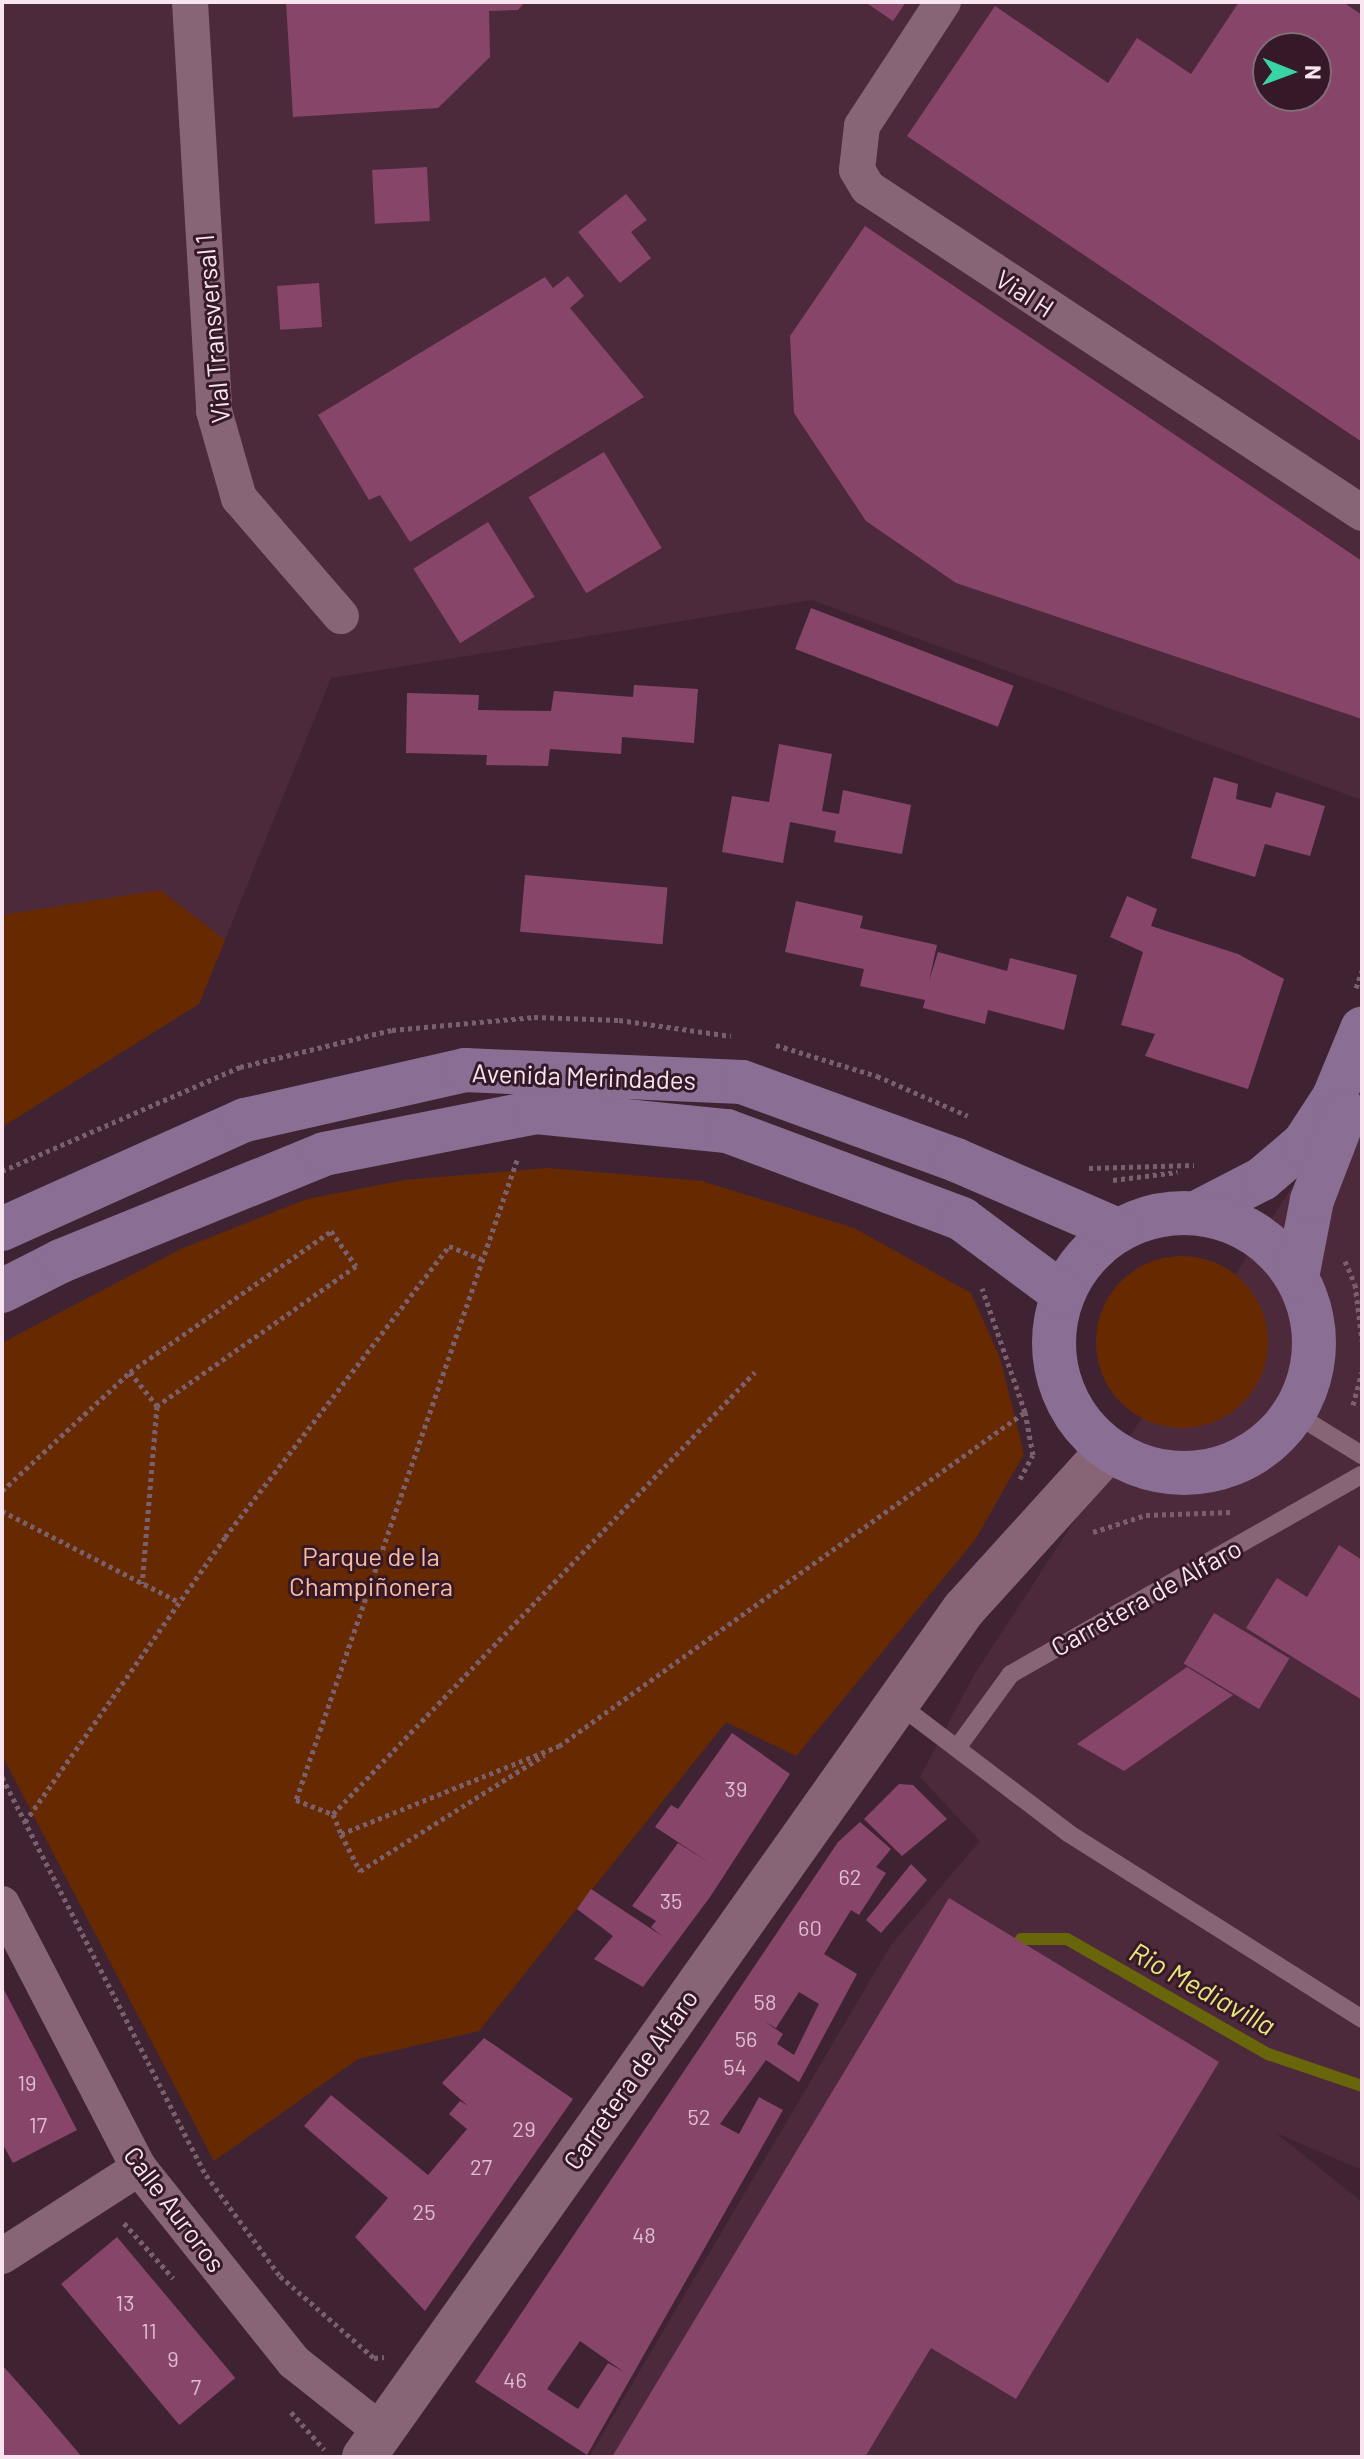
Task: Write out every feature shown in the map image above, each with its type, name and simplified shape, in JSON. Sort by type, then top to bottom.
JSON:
[{"type":"main road","points":[[1196,1213],[1262,1179],[1304,1143],[1334,1097],[1357,1015]]},
{"type":"main road","name":"Avenida Merindades","points":[[2,1229],[245,1120],[465,1070],[742,1082],[956,1160],[1118,1230]]},
{"type":"main road","points":[[1297,1277],[1312,1200],[1362,1074]]},
{"type":"main road","name":"Avenida Merindades","points":[[2,1291],[61,1261],[324,1154],[536,1112],[727,1131],[962,1219],[1063,1294]]},
{"type":"main road","points":[[1169,1213],[1196,1213],[1236,1223],[1270,1245],[1297,1277],[1312,1315],[1314,1356],[1303,1395],[1278,1434],[1241,1461],[1196,1474],[1150,1470],[1108,1450],[1080,1422],[1061,1388],[1053,1341],[1063,1294],[1085,1258],[1118,1230],[1169,1213]]},
{"type":"street","name":"Vial Transversal 1","points":[[190,2],[214,411],[239,498],[341,616]]},
{"type":"street","name":"Vial H","points":[[943,2],[862,126],[857,170],[868,188],[1362,513]]},
{"type":"street","name":"Carretera de Alfaro","points":[[373,2444],[964,1609],[1108,1450]]},
{"type":"street","name":"Calle Auroros","points":[[2,1904],[139,2168],[294,2362],[373,2444]]},
{"type":"street","points":[[2,2256],[139,2168]]},
{"type":"lane","points":[[1292,1412],[1362,1455]]},
{"type":"lane","name":"Carretera de Alfaro","points":[[957,1748],[1011,1674],[1362,1475]]},
{"type":"lane","points":[[897,1703],[1068,1833],[1362,2019]]},
{"type":"path","points":[[1357,1015],[1362,971]]},
{"type":"path","points":[[531,1156],[518,1159],[296,1800],[333,1814],[360,1871],[559,1746],[1025,1412]]},
{"type":"path","points":[[1073,1166],[1112,1171],[1202,1167],[1101,1181]]},
{"type":"path","points":[[2,1491],[130,1372],[331,1231],[356,1266],[157,1406]]},
{"type":"path","points":[[25,1822],[179,1602],[449,1246],[484,1260]]},
{"type":"path","points":[[1345,1250],[1362,1341]]},
{"type":"path","points":[[981,1284],[1025,1412],[1033,1455],[1013,1492]]},
{"type":"path","points":[[130,1372],[157,1406],[142,1583]]},
{"type":"path","points":[[333,1814],[755,1372]]},
{"type":"path","points":[[1353,1405],[1362,1372]]},
{"type":"path","points":[[1084,1536],[1146,1515],[1241,1509]]},
{"type":"path","points":[[2,1511],[179,1602]]},
{"type":"path","points":[[341,1834],[559,1746]]},
{"type":"path","points":[[2,1777],[206,2175],[280,2276],[374,2358],[400,2354]]},
{"type":"path","points":[[112,2231],[125,2223],[178,2283]]},
{"type":"path","points":[[283,2403],[326,2457]]},
{"type":"shaded area","points":[[2,2],[1362,2],[1362,800],[812,600],[331,678],[225,940],[160,890],[2,915]]},
{"type":"shaded area","points":[[1362,1080],[1362,2170],[1276,2133],[1362,2202],[1362,2457],[589,2457],[891,1945],[980,1841],[920,1777],[974,1675]]},
{"type":"green space","points":[[160,890],[225,940],[199,1004],[2,1127],[2,915]]},
{"type":"green space","name":"Parque de la Champiñonera","points":[[547,1168],[702,1181],[854,1228],[971,1293],[1000,1358],[1024,1454],[975,1540],[796,1756],[726,1722],[479,2031],[358,2059],[214,2161],[2,1755],[2,1343],[181,1249],[307,1199],[405,1180]]},
{"type":"green space","points":[[1182,1256],[1215,1263],[1243,1281],[1261,1309],[1268,1342],[1261,1375],[1243,1403],[1215,1421],[1182,1428],[1149,1421],[1121,1403],[1103,1375],[1096,1342],[1103,1309],[1121,1281],[1149,1263]]},
{"type":"building","points":[[286,2],[525,2],[518,10],[489,11],[490,57],[438,108],[293,117]]},
{"type":"building","points":[[865,2],[906,2],[893,21]]},
{"type":"building","points":[[1239,2],[1343,2],[1362,15],[1362,442],[907,136],[995,6],[1108,83],[1137,38],[1191,74]]},
{"type":"building","points":[[427,167],[430,221],[375,224],[372,170]]},
{"type":"building","points":[[626,194],[647,220],[631,232],[651,258],[620,283],[578,232]]},
{"type":"building","points":[[865,226],[1362,561],[1362,719],[956,583],[866,521],[794,413],[790,336]]},
{"type":"building","points":[[568,276],[584,296],[570,308],[644,397],[410,542],[380,495],[369,500],[318,415],[545,277],[553,288]]},
{"type":"building","points":[[319,283],[322,327],[280,330],[277,286]]},
{"type":"building","points":[[604,452],[662,548],[586,593],[529,497]]},
{"type":"building","points":[[488,522],[535,597],[460,643],[413,569]]},
{"type":"building","points":[[811,608],[1014,686],[998,727],[795,649]]},
{"type":"building","points":[[634,685],[698,689],[694,743],[622,737],[621,754],[550,749],[548,766],[486,765],[487,755],[406,753],[407,693],[479,695],[478,710],[551,711],[554,691],[633,697]]},
{"type":"building","points":[[779,744],[832,754],[822,811],[839,814],[843,790],[911,805],[902,854],[834,842],[836,831],[790,822],[783,863],[722,852],[732,796],[769,802]]},
{"type":"building","points":[[1214,777],[1238,784],[1236,799],[1271,808],[1276,792],[1325,806],[1310,856],[1265,844],[1255,877],[1191,858]]},
{"type":"building","points":[[525,875],[667,887],[662,944],[520,932]]},
{"type":"building","points":[[1127,896],[1157,909],[1151,926],[1238,954],[1284,979],[1248,1089],[1145,1056],[1155,1034],[1121,1025],[1143,952],[1110,937]]},
{"type":"building","points":[[796,901],[863,916],[860,928],[937,945],[929,981],[938,952],[1007,971],[1010,958],[1077,975],[1064,1030],[988,1010],[985,1024],[923,1008],[925,1000],[860,986],[864,969],[785,952]]},
{"type":"building","points":[[1339,1545],[1362,1560],[1362,1700],[1246,1628],[1277,1578],[1307,1597]]},
{"type":"building","points":[[1214,1613],[1289,1658],[1259,1709],[1184,1664]]},
{"type":"building","points":[[1187,1667],[1233,1695],[1124,1771],[1077,1744]]},
{"type":"building","points":[[732,1733],[790,1774],[710,1897],[643,1987],[594,1959],[613,1936],[577,1909],[591,1889],[662,1936],[651,1927],[656,1921],[632,1906],[678,1843],[710,1863],[655,1827],[671,1805],[678,1809]]},
{"type":"building","points":[[899,1784],[913,1785],[947,1819],[902,1856],[864,1819]]},
{"type":"building","points":[[860,1822],[891,1849],[876,1867],[886,1873],[859,1915],[851,1910],[824,1954],[857,1974],[799,2082],[766,2060],[720,2124],[739,2134],[759,2097],[783,2110],[587,2455],[475,2382],[838,1842]],"holes":[[[799,1992],[819,2004],[794,2055],[777,2044],[783,2034],[764,2021],[776,2028]],[[580,2341],[624,2372],[608,2363],[578,2409],[547,2389]]]},
{"type":"building","points":[[911,1864],[927,1880],[881,1933],[866,1920]]},
{"type":"building","points":[[949,1898],[1219,2062],[1016,2399],[931,2348],[865,2457],[612,2457]]},
{"type":"building","points":[[2,1986],[77,2130],[13,2163],[2,2143]]},
{"type":"building","points":[[484,2038],[573,2099],[425,2311],[355,2237],[388,2198],[304,2126],[331,2095],[428,2175],[467,2129],[449,2114],[460,2101],[468,2106],[442,2083]]},
{"type":"building","points":[[117,2237],[235,2378],[179,2425],[61,2284]]},
{"type":"building","points":[[2,2365],[36,2403],[82,2457],[2,2457]]},
{"type":"waterway","name":"Rio Mediavilla","points":[[1021,1939],[1067,1939],[1268,2054],[1362,2086]]}]
